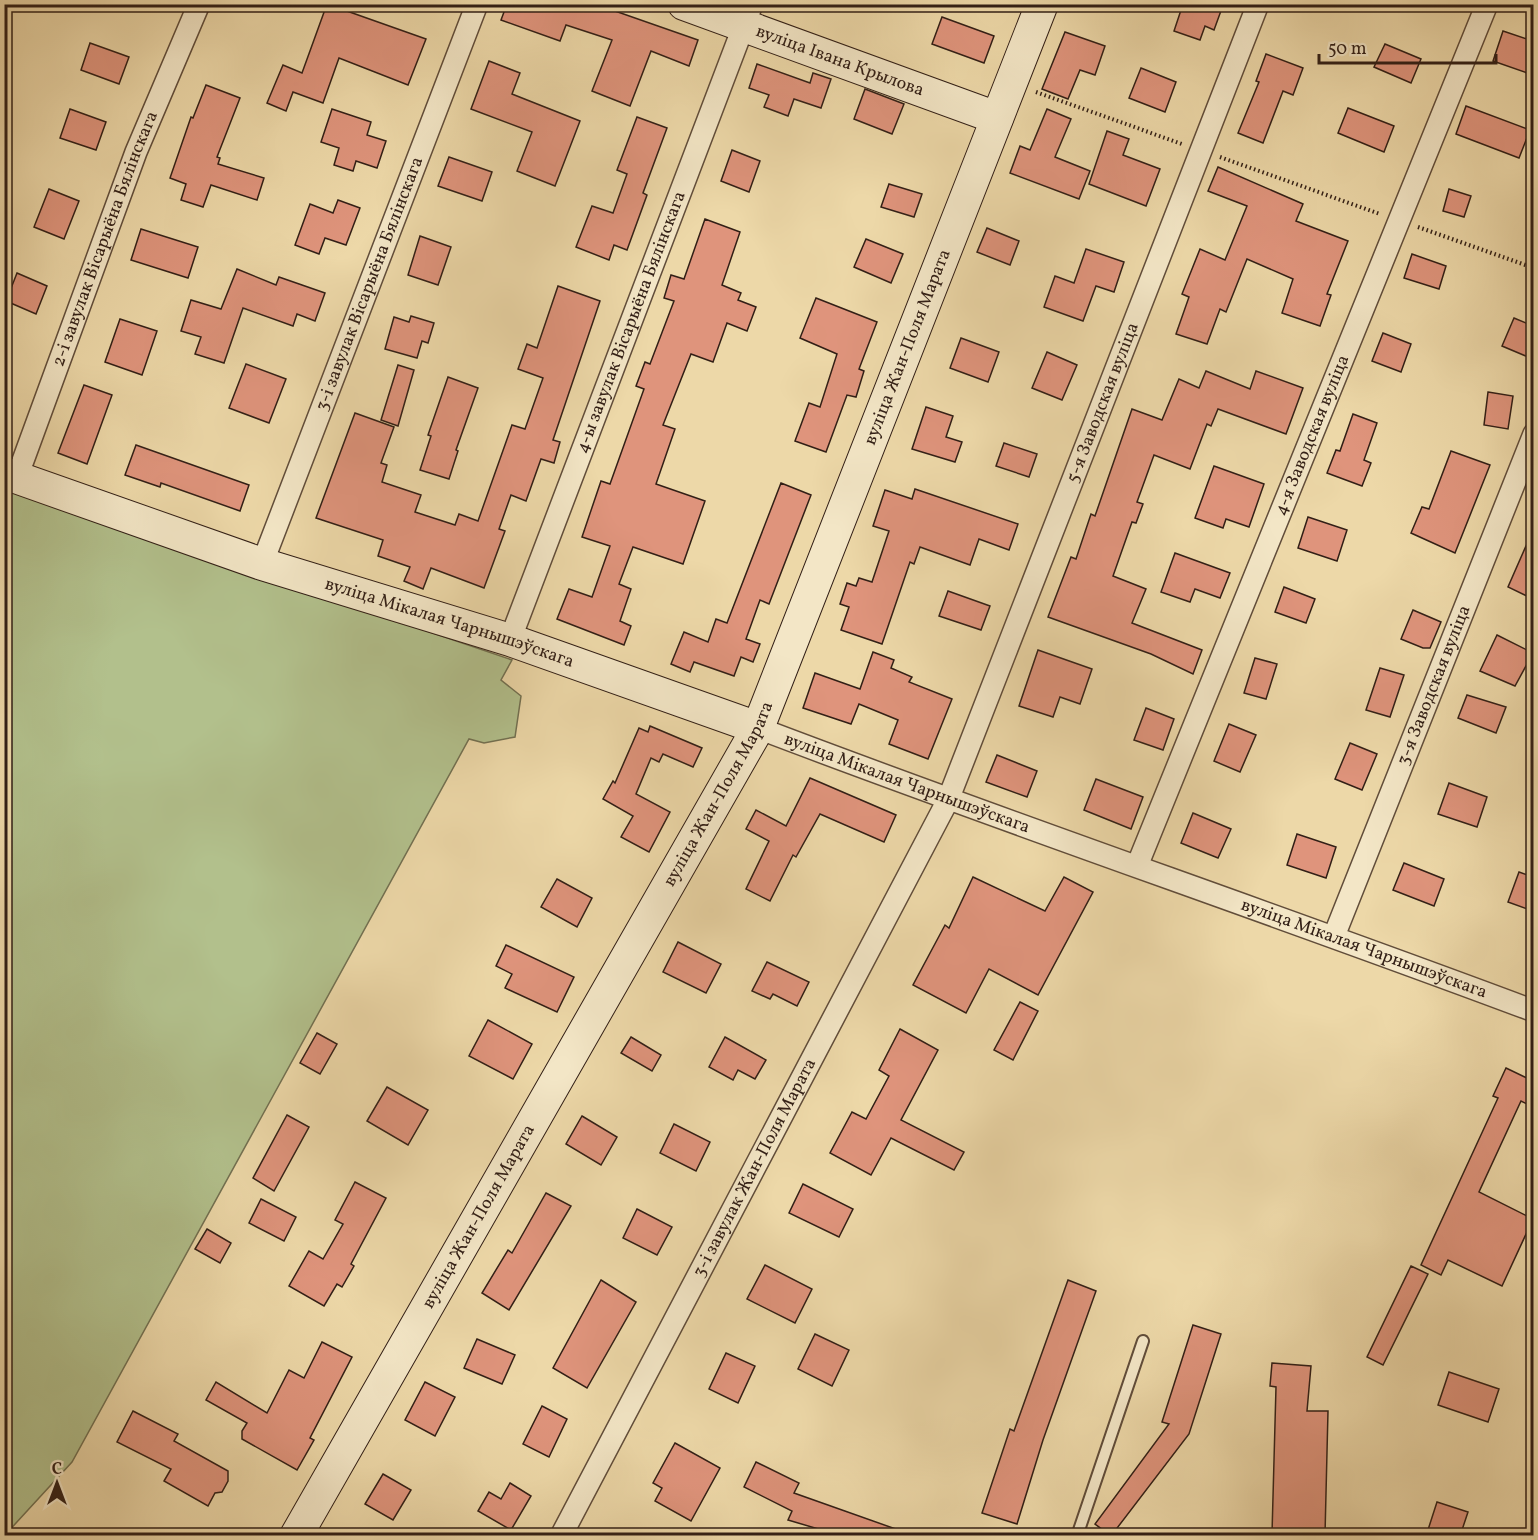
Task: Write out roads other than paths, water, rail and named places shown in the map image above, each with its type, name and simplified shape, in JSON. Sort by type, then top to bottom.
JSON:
[{"type":"street","name":"2-і завулак Вісарыёна Бялінскага","points":[[11,475],[135,152],[199,4]]},
{"type":"street","name":"3-і завулак Вісарыёна Бялінскага","points":[[262,564],[477,4]]},
{"type":"street","name":"вуліца Івана Крылова","points":[[684,4],[749,15],[997,118]]},
{"type":"street","name":"вуліца Жан-Поля Марата","points":[[296,1536],[758,728],[1042,4]]},
{"type":"street","name":"5-я Заводская вуліца","points":[[948,800],[1258,4]]},
{"type":"street","name":"4-я Заводская вуліца","points":[[1137,866],[1487,4]]},
{"type":"street","name":"4-ы завулак Вісарыёна Бялінскага","points":[[510,640],[749,15]]},
{"type":"street","name":"3-я Заводская вуліца","points":[[1334,936],[1533,434]]},
{"type":"street","name":"вуліца Мікалая Чарнышэўскага","points":[[11,475],[262,564],[510,640],[758,728],[948,800],[1334,936],[1533,1010]]},
{"type":"street","name":"3-і завулак Жан-Поля Марата","points":[[561,1536],[948,800]]},
{"type":"lane","points":[[4,908],[4,953]]},
{"type":"lane","points":[[1077,1536],[1143,1341]]}]
